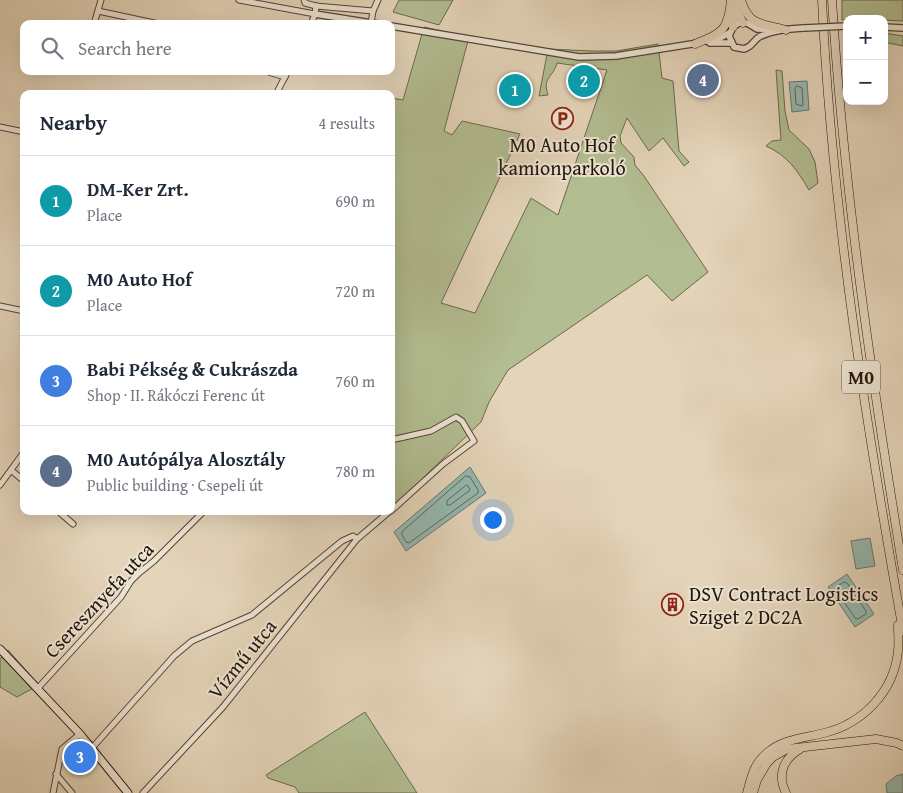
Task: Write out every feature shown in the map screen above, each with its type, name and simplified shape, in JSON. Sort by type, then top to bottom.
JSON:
[{"type":"highway","points":[[731,0],[734,18],[731,30]]},
{"type":"highway","points":[[695,44],[723,30],[729,18],[731,0]]},
{"type":"highway","points":[[736,0],[737,11],[743,23]]},
{"type":"highway","points":[[741,0],[748,16],[754,22],[786,30]]},
{"type":"highway","points":[[816,0],[823,32]]},
{"type":"highway","name":"M0","points":[[822,0],[830,121],[847,270],[873,460],[903,631]]},
{"type":"highway","name":"M0","points":[[832,0],[846,169],[861,297],[903,570]]},
{"type":"highway","points":[[835,43],[837,0]]},
{"type":"highway","points":[[747,793],[758,762],[773,748],[782,743],[841,728],[860,716],[879,698],[892,675],[898,651],[898,603]]},
{"type":"highway","points":[[753,793],[762,770],[773,757],[787,749],[876,739],[903,746]]},
{"type":"highway","points":[[786,793],[782,782],[784,765],[792,754],[806,746]]},
{"type":"main road","points":[[0,649],[80,734],[128,793]]},
{"type":"street","points":[[95,20],[101,0]]},
{"type":"street","points":[[239,0],[355,20]]},
{"type":"street","points":[[304,0],[305,3],[316,6],[373,10]]},
{"type":"street","points":[[375,20],[373,10],[378,0]]},
{"type":"street","points":[[313,20],[316,6]]},
{"type":"street","points":[[98,11],[140,20]]},
{"type":"street","points":[[395,27],[579,57],[616,56],[695,44],[720,38],[743,23],[763,30],[786,30]]},
{"type":"street","points":[[695,44],[731,43],[737,48],[744,50],[751,46],[755,39],[772,32],[843,26]]},
{"type":"street","points":[[888,27],[901,29]]},
{"type":"street","points":[[753,28],[755,39]]},
{"type":"street","points":[[731,30],[731,43]]},
{"type":"street","points":[[278,75],[285,77],[278,90]]},
{"type":"street","points":[[0,127],[20,131]]},
{"type":"street","points":[[0,306],[20,310]]},
{"type":"street","name":"Vízmű utca","points":[[395,439],[431,431],[458,417],[474,442],[443,464],[395,507]]},
{"type":"street","points":[[0,485],[20,458]]},
{"type":"street","points":[[11,470],[20,478]]},
{"type":"street","points":[[63,515],[73,524]]},
{"type":"street","name":"Cseresznyefa utca","points":[[38,688],[121,597],[135,577],[200,515]]},
{"type":"street","name":"Vízmű utca","points":[[143,793],[223,707],[357,540],[386,515]]},
{"type":"street","points":[[92,748],[174,656],[192,641],[252,615],[342,541],[353,536],[357,540]]},
{"type":"street","points":[[53,793],[62,749],[80,734]]},
{"type":"street","points":[[56,774],[72,793]]},
{"type":"green space","points":[[399,0],[453,0],[439,25],[393,12]]},
{"type":"green space","points":[[842,0],[903,0],[903,21],[888,20],[888,15],[843,15],[842,20]]},
{"type":"green space","points":[[424,27],[469,37],[444,131],[452,135],[462,121],[520,134],[441,303],[475,313],[531,198],[558,215],[607,70],[557,63],[547,81],[546,89],[548,95],[539,96],[548,49],[616,51],[658,44],[662,78],[673,81],[679,151],[689,162],[684,166],[663,138],[649,151],[627,118],[620,136],[621,143],[634,157],[635,165],[708,272],[672,301],[647,275],[508,370],[489,402],[481,422],[395,505],[395,99],[403,100]]},
{"type":"green space","points":[[888,34],[903,36],[903,46],[888,43]]},
{"type":"green space","points":[[776,70],[782,71],[785,111],[789,130],[809,149],[815,162],[818,183],[809,190],[791,164],[780,154],[766,146],[772,141],[781,140]]},
{"type":"green space","points":[[8,650],[39,685],[17,697],[0,687],[0,659]]},
{"type":"green space","points":[[365,712],[417,793],[299,793],[295,787],[268,778],[266,775]]},
{"type":"water","points":[[807,81],[809,110],[792,112],[789,82]]},
{"type":"water","points":[[470,467],[486,493],[406,551],[394,532]]},
{"type":"water","points":[[870,538],[875,566],[856,569],[851,541]]},
{"type":"water","points":[[847,574],[874,614],[855,627],[828,587]]},
{"type":"water","points":[[903,774],[903,793],[887,793],[886,784],[896,776]]},
{"type":"place","name":"M0 Autópálya Alosztály","points":[[703,80]]},
{"type":"place","name":"M0 Auto Hof","points":[[584,81]]},
{"type":"place","name":"DM-Ker Zrt.","points":[[515,90]]},
{"type":"place","name":"M0 Auto Hof kamionparkoló","points":[[562,119]]},
{"type":"place","name":"DSV Contract Logistics Sziget 2 DC2A","points":[[673,605]]},
{"type":"place","name":"Babi Pékség & Cukrászda","points":[[80,757]]}]
